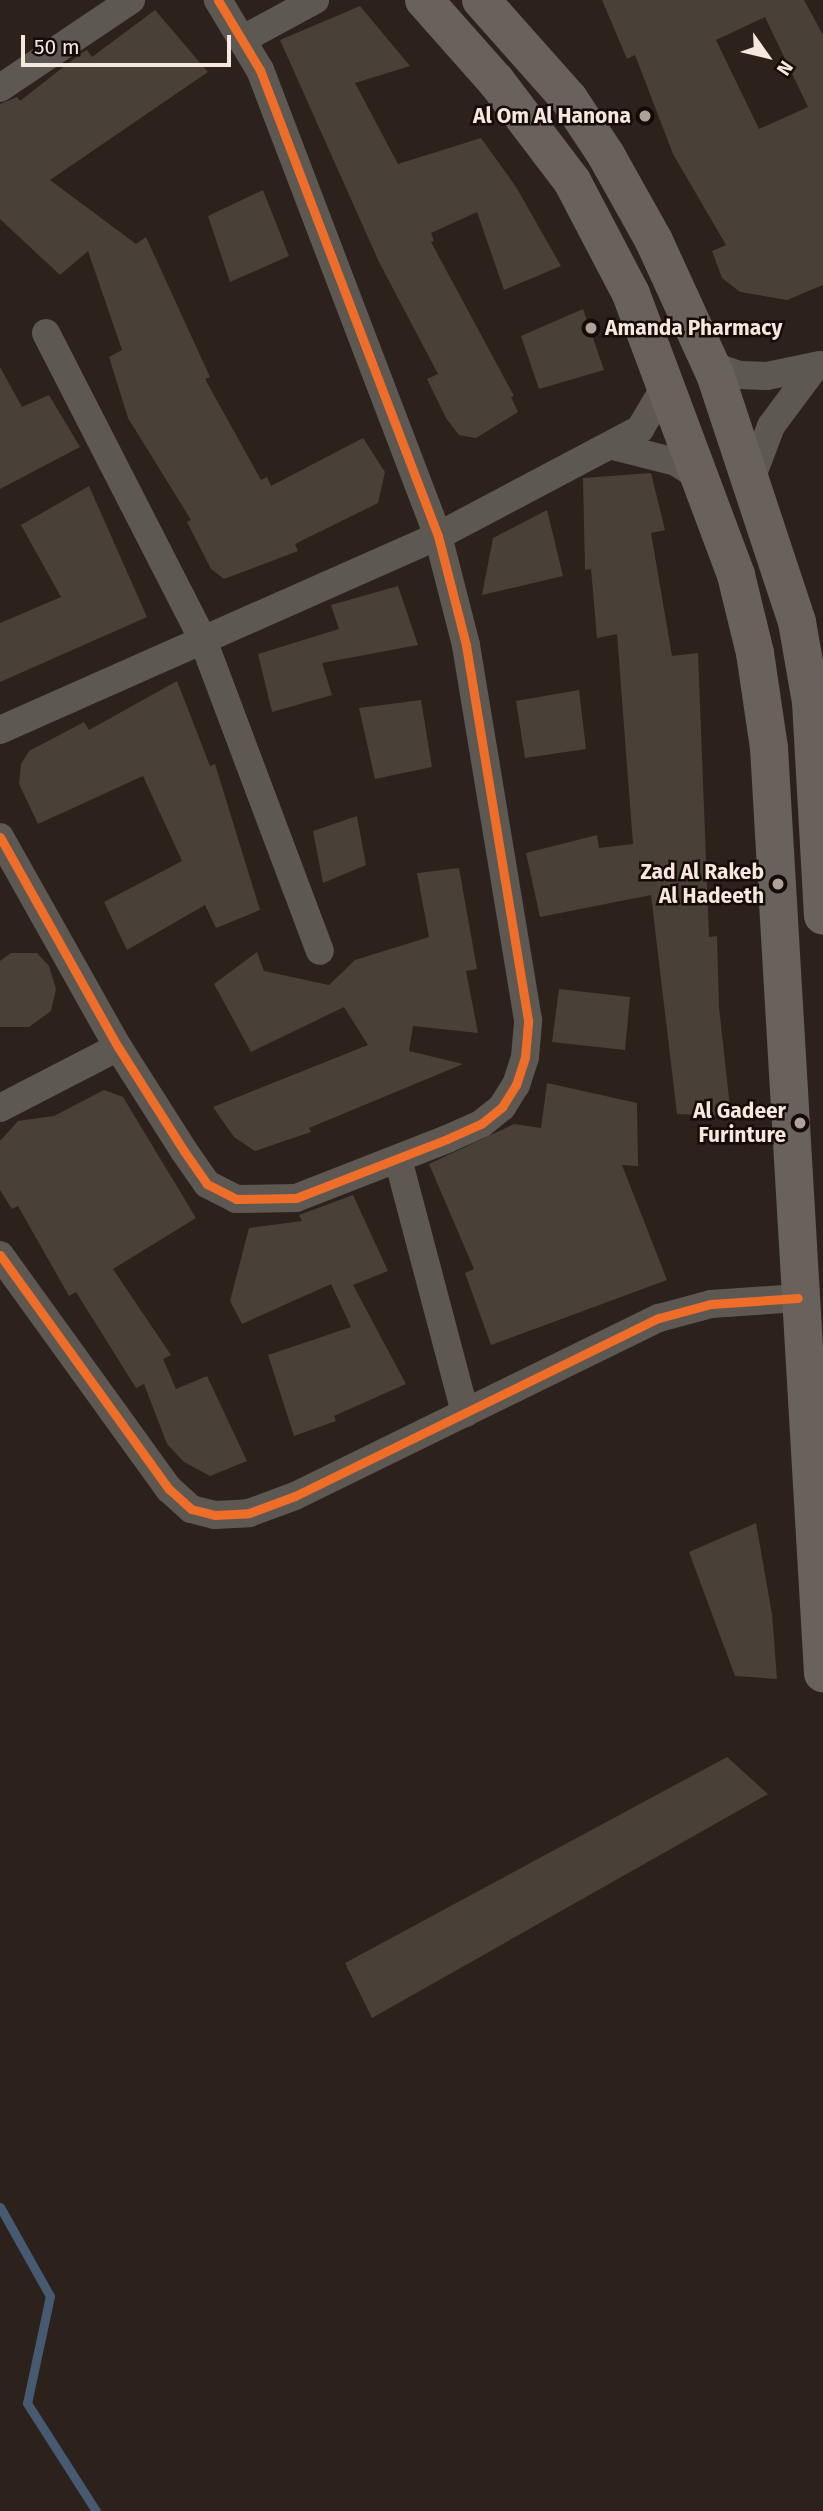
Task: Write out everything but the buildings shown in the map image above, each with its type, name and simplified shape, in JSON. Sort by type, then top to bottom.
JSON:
[{"type":"main road","points":[[424,0],[496,81],[572,181],[631,294],[736,575],[755,653],[769,748],[798,1298],[823,1673]]},
{"type":"main road","points":[[481,0],[569,99],[606,155],[654,241],[710,365],[751,479],[797,622],[810,702],[823,916]]},
{"type":"street","points":[[0,88],[131,0]]},
{"type":"street","points":[[0,837],[118,1047],[207,1184],[236,1199],[296,1198],[481,1124],[502,1107],[525,1057],[528,1020],[466,645],[438,536],[260,70],[218,0]]},
{"type":"street","points":[[243,39],[315,0]]},
{"type":"street","points":[[46,332],[203,640],[320,951]]},
{"type":"street","points":[[710,365],[739,374],[767,376],[819,366]]},
{"type":"street","points":[[751,479],[771,426],[819,366]]},
{"type":"street","points":[[0,730],[438,536],[613,446],[651,416],[666,385]]},
{"type":"street","points":[[613,446],[645,451],[701,478]]},
{"type":"street","points":[[776,879],[822,870]]},
{"type":"street","points":[[0,1108],[118,1047]]},
{"type":"street","points":[[398,1159],[465,1413]]},
{"type":"street","points":[[0,1255],[169,1489],[191,1508],[215,1516],[249,1513],[295,1496],[659,1318],[712,1304],[798,1298]]},
{"type":"waterway","points":[[0,2207],[50,2296],[27,2403],[96,2511]]},
{"type":"cycle path","points":[[0,837],[118,1047],[184,1151],[207,1184],[236,1199],[296,1198],[447,1139],[481,1124],[502,1107],[516,1085],[525,1057],[528,1020],[466,645],[438,536],[260,70],[218,0]]},
{"type":"cycle path","points":[[0,1255],[169,1489],[191,1509],[215,1515],[249,1513],[295,1496],[659,1318],[711,1304],[798,1298]]},
{"type":"place","name":"Al Om Al Hanona","points":[[645,116]]},
{"type":"place","name":"Amanda Pharmacy","points":[[591,328]]},
{"type":"place","name":"Zad Al Rakeb Al Hadeeth","points":[[778,884]]},
{"type":"place","name":"Al Gadeer Furinture","points":[[800,1123]]}]
